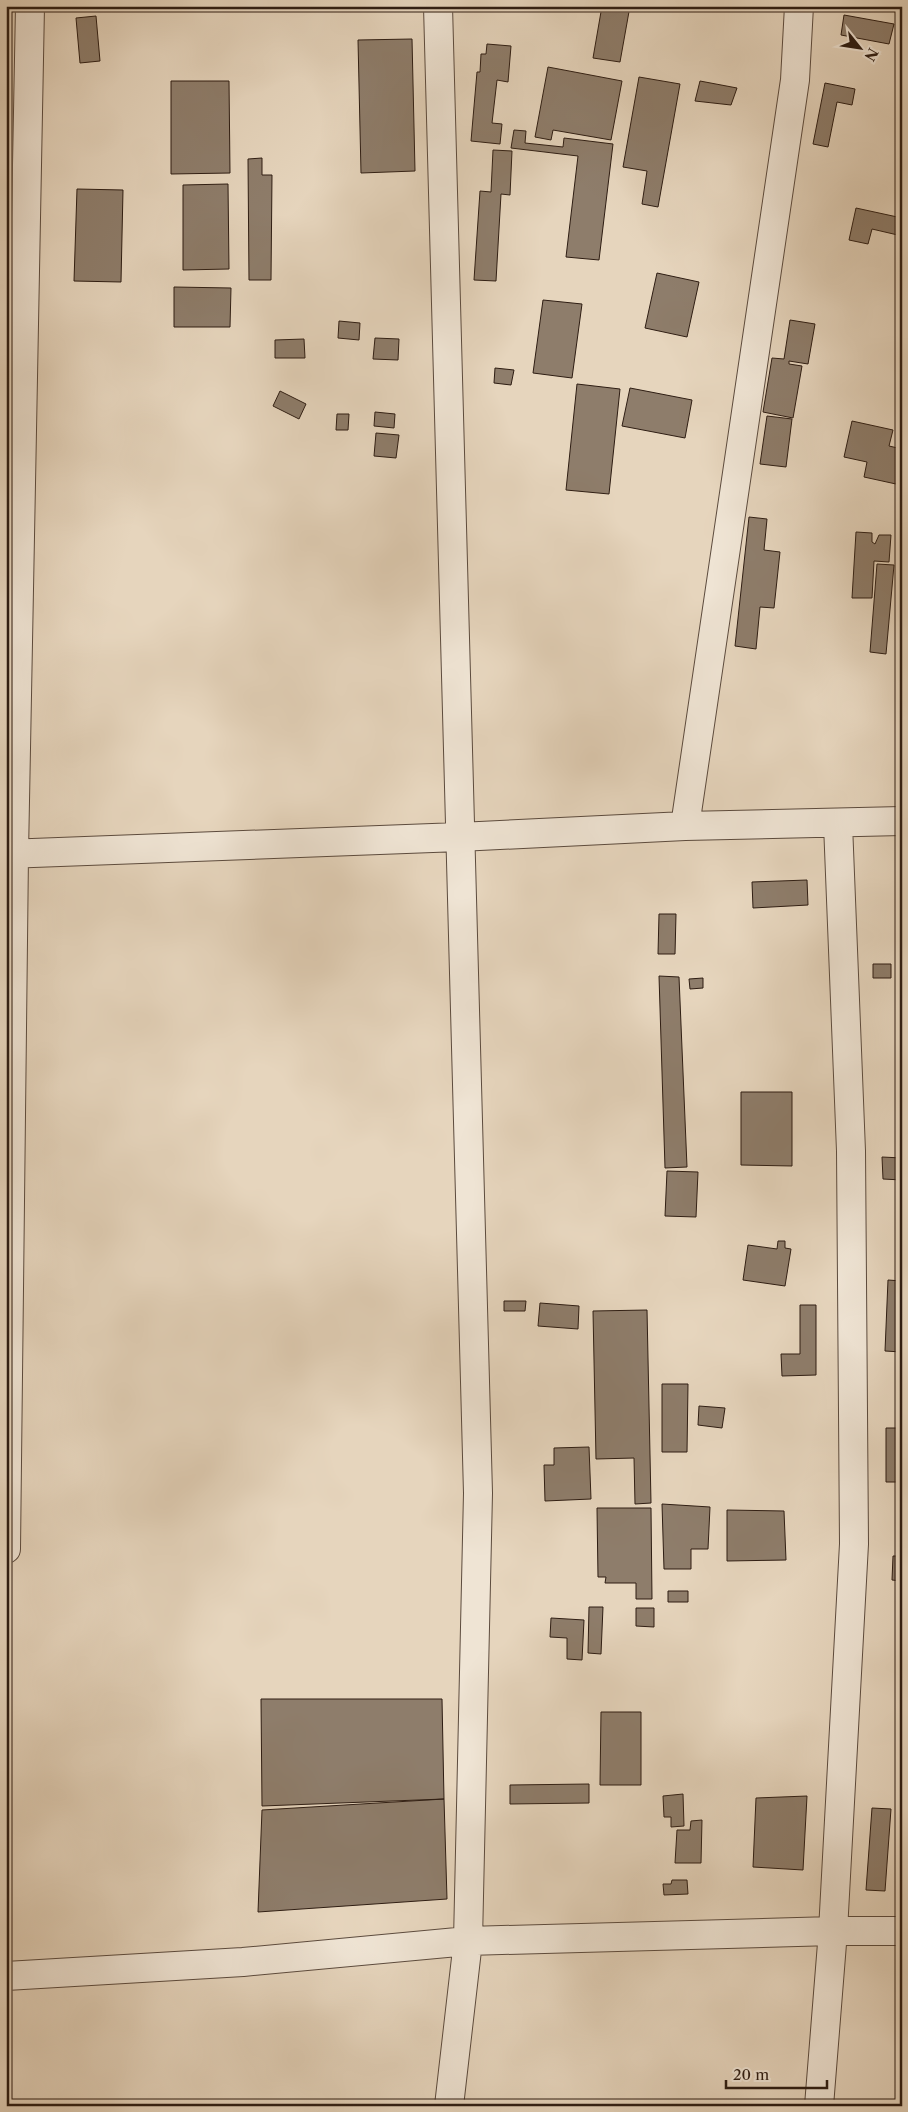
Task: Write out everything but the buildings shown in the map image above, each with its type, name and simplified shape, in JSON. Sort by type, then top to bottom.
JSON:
[{"type":"street","points":[[6,1549],[10,854],[30,6]]},
{"type":"street","points":[[438,6],[478,1494],[468,1942],[449,2106]]},
{"type":"street","points":[[685,826],[795,80],[799,6]]},
{"type":"street","points":[[10,854],[459,837],[685,826],[838,824],[902,821]]},
{"type":"street","points":[[819,2106],[833,1931],[854,1544],[851,1151],[838,824]]},
{"type":"street","points":[[6,1976],[243,1962],[468,1942],[833,1931],[902,1931]]}]
